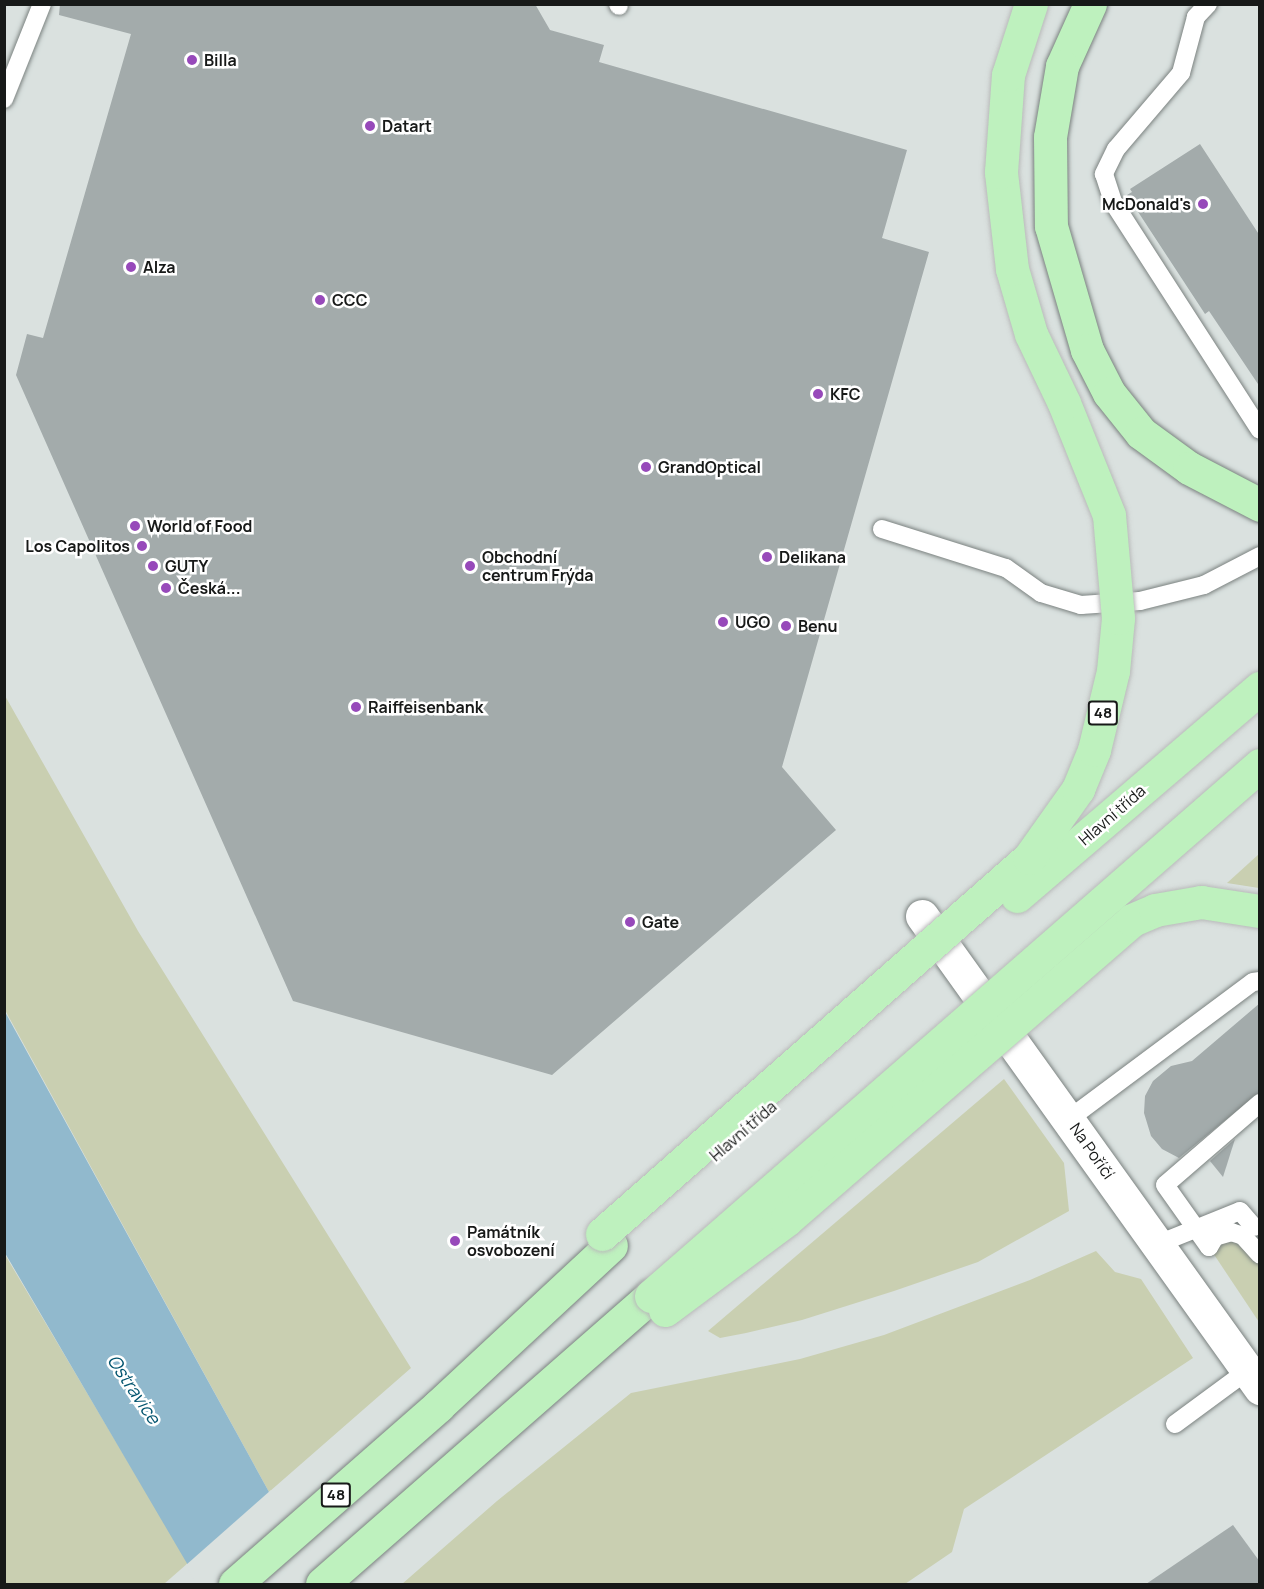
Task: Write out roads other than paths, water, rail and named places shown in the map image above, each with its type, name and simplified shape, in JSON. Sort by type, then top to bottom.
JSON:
[{"type":"main road","name":"48","points":[[235,1584],[438,1406],[607,1239],[1029,858],[1078,789],[1094,750],[1113,671],[1118,618],[1109,515],[1064,403],[1031,334],[1012,269],[1001,172],[1008,75],[1032,4]]},
{"type":"main road","points":[[1090,4],[1062,66],[1050,137],[1051,225],[1087,350],[1109,393],[1141,433],[1189,468],[1260,505]]},
{"type":"main road","name":"Hlavní třída","points":[[607,1239],[1260,688]]},
{"type":"main road","points":[[322,1584],[466,1458],[658,1303],[1260,765]]},
{"type":"main road","points":[[658,1303],[786,1220],[1132,920],[1155,910],[1200,902],[1260,911]]},
{"type":"street","name":"Na Poříčí","points":[[922,916],[1253,1379]]},
{"type":"lane","points":[[4,99],[42,4]]},
{"type":"lane","points":[[1208,4],[1196,17],[1181,73],[1116,149],[1104,174],[1113,202],[1260,430]]},
{"type":"lane","points":[[882,529],[1006,568],[1041,593],[1081,605],[1140,601],[1204,585],[1260,556]]},
{"type":"lane","points":[[1069,1119],[1253,982],[1260,981]]},
{"type":"lane","points":[[1260,1104],[1165,1185],[1209,1247],[1215,1237],[1231,1232],[1244,1236],[1260,1255]]},
{"type":"lane","points":[[1158,1244],[1244,1208],[1254,1227]]},
{"type":"lane","points":[[1175,1424],[1253,1379]]},
{"type":"water","name":"Ostravice","points":[[4,1010],[322,1584],[199,1584],[5,1253]]},
{"type":"place","name":"Billa","points":[[192,60]]},
{"type":"place","name":"Datart","points":[[370,126]]},
{"type":"place","name":"McDonald's","points":[[1203,204]]},
{"type":"place","name":"Alza","points":[[131,267]]},
{"type":"place","name":"CCC","points":[[320,300]]},
{"type":"place","name":"KFC","points":[[818,394]]},
{"type":"place","name":"GrandOptical","points":[[646,467]]},
{"type":"place","name":"World of Food","points":[[135,526]]},
{"type":"place","name":"Los Capolitos","points":[[142,546]]},
{"type":"place","name":"Delikana","points":[[767,557]]},
{"type":"place","name":"GUTY","points":[[153,566]]},
{"type":"place","name":"Obchodní centrum Frýda","points":[[470,566]]},
{"type":"place","name":"Česká...","points":[[166,588]]},
{"type":"place","name":"UGO","points":[[723,622]]},
{"type":"place","name":"Benu","points":[[786,626]]},
{"type":"place","name":"Raiffeisenbank","points":[[356,707]]},
{"type":"place","name":"Gate","points":[[630,922]]},
{"type":"place","name":"Památník osvobození","points":[[455,1241]]}]
